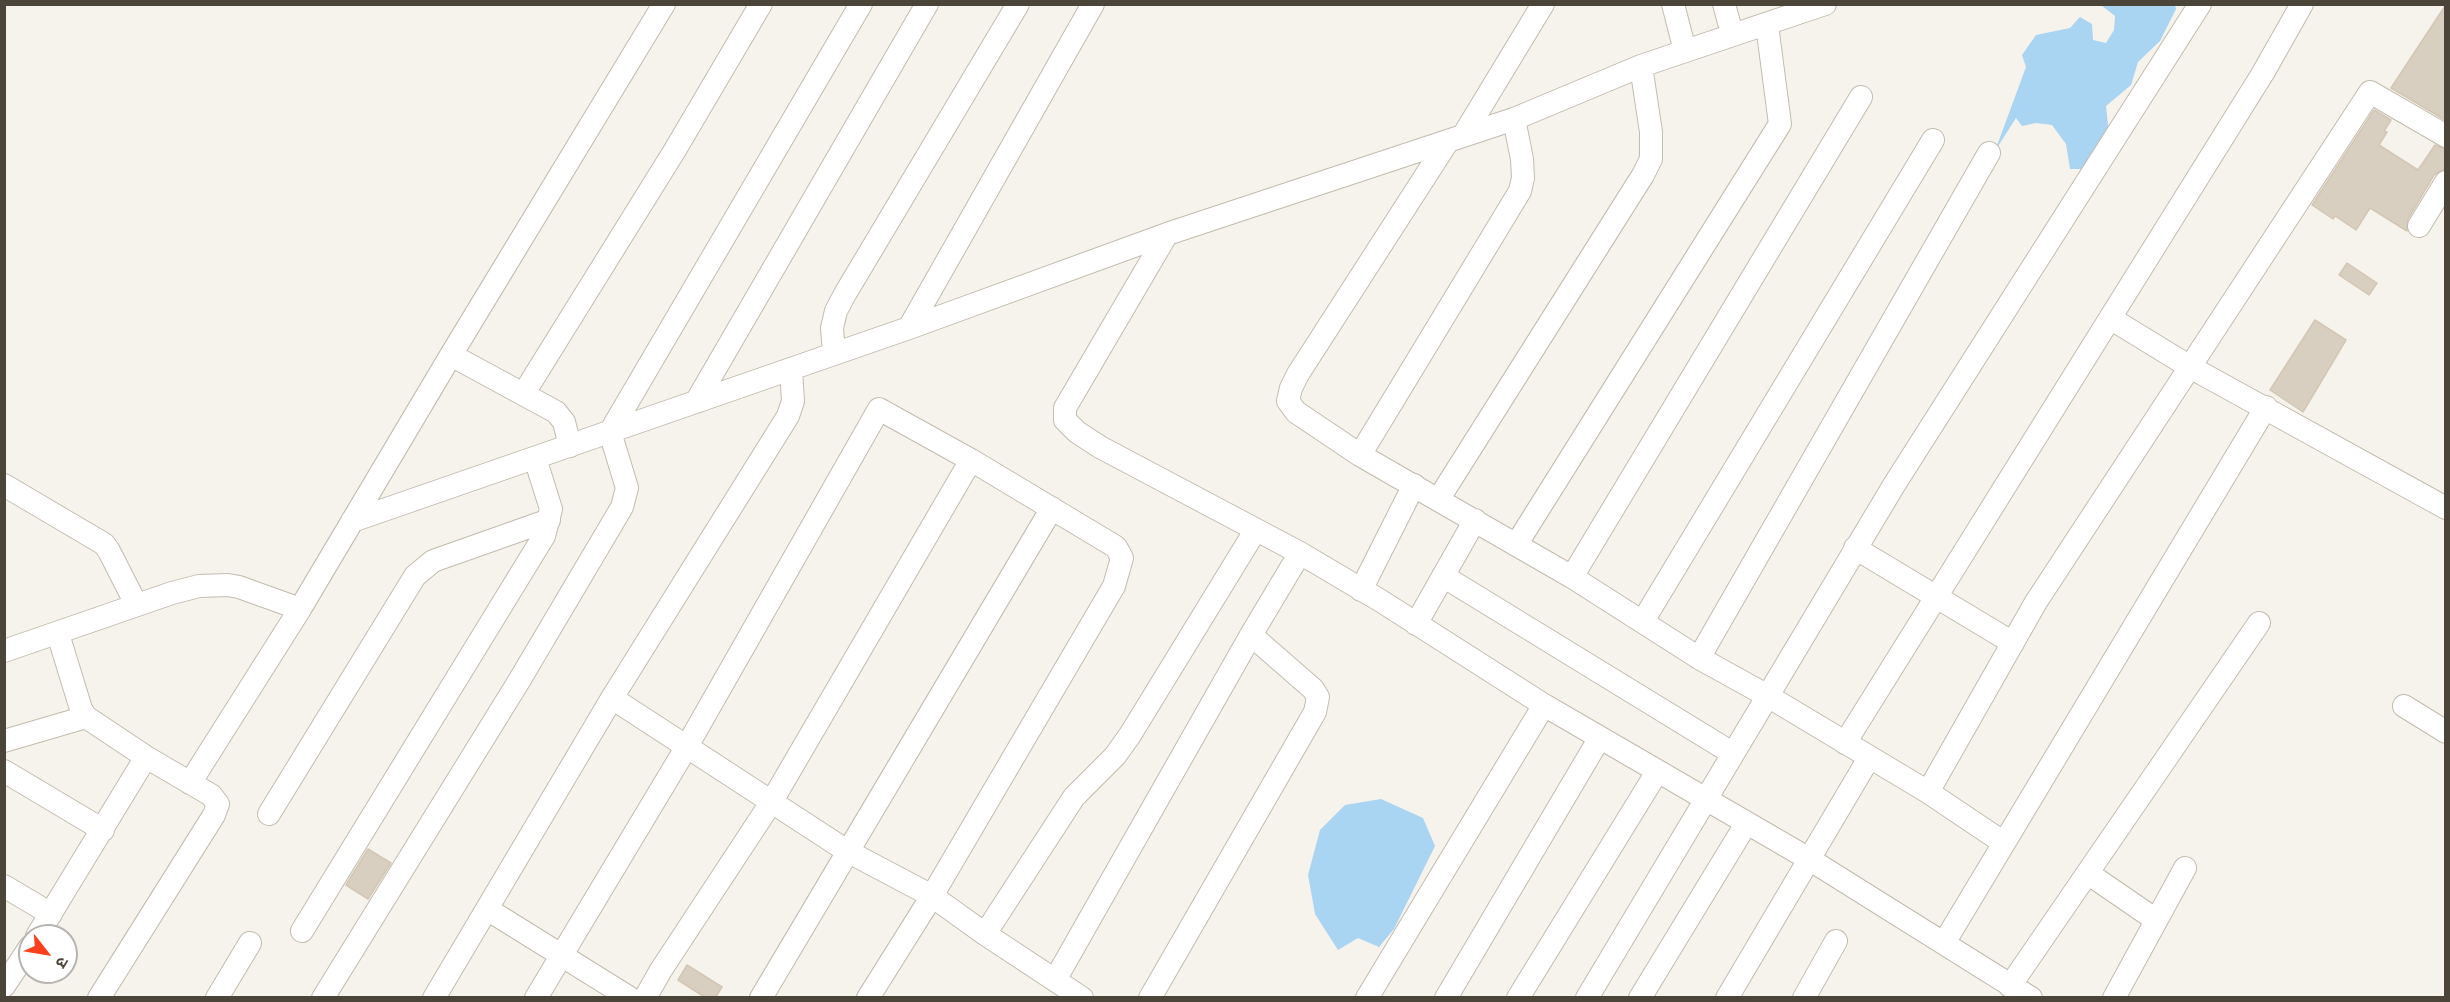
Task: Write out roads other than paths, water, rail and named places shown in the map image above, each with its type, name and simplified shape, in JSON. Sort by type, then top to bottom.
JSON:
[{"type":"street","points":[[190,783],[300,609],[664,4]]},
{"type":"street","points":[[524,393],[675,150],[761,4]]},
{"type":"street","points":[[323,998],[519,681],[622,507],[627,488],[610,432],[861,4]]},
{"type":"street","points":[[696,402],[927,4]]},
{"type":"street","points":[[834,354],[832,328],[844,294],[1018,4]]},
{"type":"street","points":[[909,328],[1093,4]]},
{"type":"street","points":[[1543,4],[1291,388],[1288,401],[1296,412],[1360,455],[1572,577],[1699,658],[1766,695],[1928,792],[2004,843]]},
{"type":"street","points":[[1673,4],[1685,51]]},
{"type":"street","points":[[1724,4],[1732,34]]},
{"type":"street","points":[[352,522],[909,328],[1167,234],[1514,119],[1641,66],[1826,4]]},
{"type":"street","points":[[1587,998],[1855,548],[2057,226],[2200,4]]},
{"type":"street","points":[[1845,743],[2257,82],[2302,4]]},
{"type":"street","points":[[1516,544],[1780,124],[1767,25]]},
{"type":"street","points":[[1438,500],[1651,159],[1652,132],[1641,66]]},
{"type":"street","points":[[1928,792],[2036,602],[2370,92],[2445,136]]},
{"type":"street","points":[[1572,577],[1861,97]]},
{"type":"street","points":[[1360,455],[1521,191],[1522,159],[1514,119]]},
{"type":"street","points":[[1643,621],[1933,141]]},
{"type":"street","points":[[1699,658],[1989,153]]},
{"type":"street","points":[[2419,226],[2445,182]]},
{"type":"street","points":[[1167,234],[1065,408],[1065,420],[1077,432],[1100,447],[1300,553],[1599,739],[1809,859],[2031,998]]},
{"type":"street","points":[[2110,318],[2190,367],[2445,508]]},
{"type":"street","points":[[451,355],[524,393],[561,417],[570,446]]},
{"type":"street","points":[[434,998],[612,698],[788,416],[793,401],[791,369]]},
{"type":"street","points":[[1944,943],[2266,407]]},
{"type":"street","points":[[536,998],[686,748],[879,409],[971,460],[1116,547],[1122,558],[1114,586],[932,896],[868,998]]},
{"type":"street","points":[[303,931],[544,536],[551,509],[535,458]]},
{"type":"street","points":[[645,998],[772,801],[971,460]]},
{"type":"street","points":[[4,485],[104,544],[136,604]]},
{"type":"street","points":[[1361,590],[1414,485]]},
{"type":"street","points":[[761,998],[1052,508]]},
{"type":"street","points":[[268,814],[415,576],[433,561],[549,520]]},
{"type":"street","points":[[1416,624],[1475,520]]},
{"type":"street","points":[[985,934],[1074,797],[1115,756],[1130,735],[1255,531]]},
{"type":"street","points":[[1855,548],[2013,643]]},
{"type":"street","points":[[1055,980],[1251,634],[1300,553]]},
{"type":"street","points":[[1443,576],[1732,753]]},
{"type":"street","points":[[6,648],[58,634],[185,588],[228,585],[300,609]]},
{"type":"street","points":[[2010,986],[2259,623]]},
{"type":"street","points":[[58,634],[81,709],[86,717],[146,758],[211,795],[218,804],[99,998]]},
{"type":"street","points":[[1150,998],[1315,712],[1318,697],[1313,689],[1251,634]]},
{"type":"street","points":[[612,698],[847,851],[932,896],[1082,998]]},
{"type":"street","points":[[1367,998],[1544,705]]},
{"type":"street","points":[[2404,706],[2445,732]]},
{"type":"street","points":[[4,741],[86,717]]},
{"type":"street","points":[[1446,998],[1599,739]]},
{"type":"street","points":[[45,924],[146,758]]},
{"type":"street","points":[[1727,998],[1869,758]]},
{"type":"street","points":[[4,771],[103,830]]},
{"type":"street","points":[[1518,998],[1657,772]]},
{"type":"street","points":[[1640,998],[1746,824]]},
{"type":"street","points":[[2114,998],[2185,868]]},
{"type":"street","points":[[2089,874],[2156,920]]},
{"type":"street","points":[[4,885],[51,914]]},
{"type":"street","points":[[487,909],[630,998]]},
{"type":"street","points":[[1804,998],[1836,941]]},
{"type":"street","points":[[217,998],[250,943]]},
{"type":"street","points":[[4,986],[18,965]]},
{"type":"water","points":[[2101,5],[2175,5],[2176,9],[2160,41],[2138,62],[2131,85],[2106,106],[2109,134],[2087,169],[2070,169],[2066,144],[2052,125],[2036,123],[2022,126],[2016,118],[1995,151],[2026,67],[2022,55],[2036,35],[2070,28],[2080,17],[2092,24],[2093,40],[2106,43],[2114,30],[2115,16]]},
{"type":"water","points":[[1381,799],[1423,818],[1435,846],[1394,929],[1379,947],[1358,938],[1338,950],[1315,914],[1308,875],[1320,830],[1345,805]]}]
